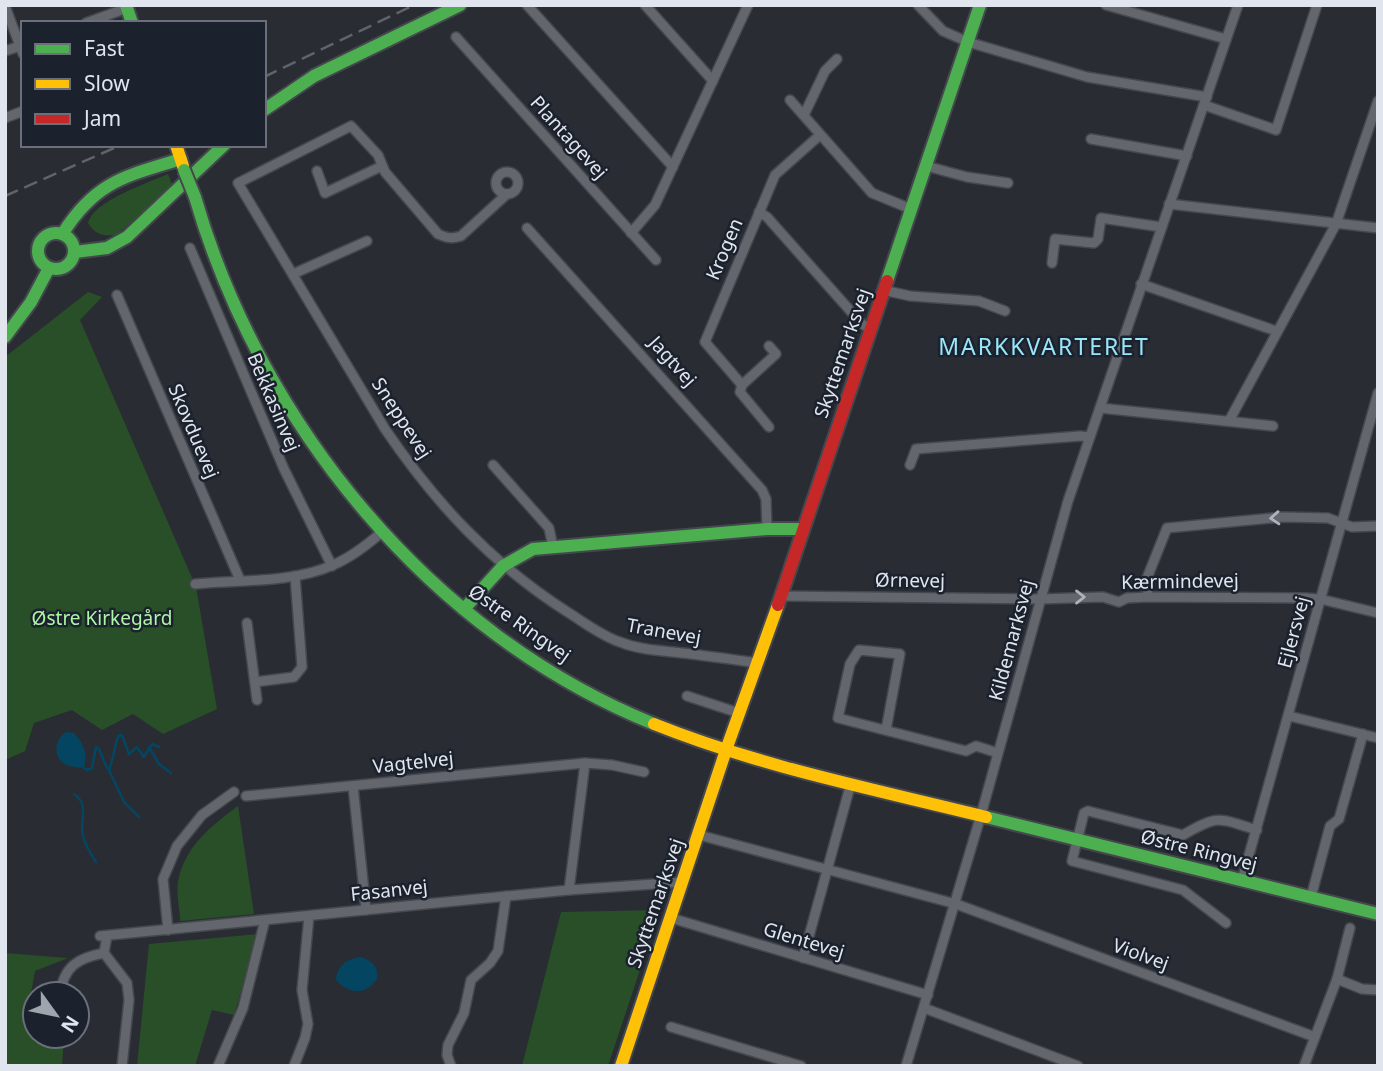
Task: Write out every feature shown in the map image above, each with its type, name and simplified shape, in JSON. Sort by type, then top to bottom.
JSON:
[{"type":"street","points":[[266,109],[325,70],[460,5]]},
{"type":"street","points":[[527,5],[673,167]]},
{"type":"street","points":[[645,5],[713,81]]},
{"type":"street","points":[[631,233],[655,205],[748,5]]},
{"type":"street","points":[[918,5],[943,31],[968,42],[1087,77],[1206,101],[1276,130],[1317,5]]},
{"type":"street","name":"Skyttemarksvej","points":[[621,1066],[980,5]]},
{"type":"street","points":[[1106,5],[1226,39]]},
{"type":"street","name":"Kildemarksvej","points":[[906,1066],[956,904],[1040,599],[1089,437],[1238,5]]},
{"type":"street","points":[[5,6],[21,46]]},
{"type":"street","points":[[92,21],[129,6]]},
{"type":"street","name":"Plantagevej","points":[[456,37],[656,260]]},
{"type":"street","points":[[804,115],[825,71],[837,60]]},
{"type":"street","points":[[790,100],[872,193],[911,209]]},
{"type":"street","points":[[1229,421],[1336,224],[1378,101]]},
{"type":"street","name":"Sneppevej","points":[[502,565],[456,521],[409,464],[238,183],[351,125],[378,155],[385,172],[438,234],[446,238],[461,236],[507,194]]},
{"type":"street","name":"Krogen","points":[[769,427],[740,392],[741,385],[705,342],[775,174],[820,135]]},
{"type":"street","points":[[1091,139],[1187,156]]},
{"type":"street","name":"Østre Ringvej","points":[[177,147],[224,279],[264,366],[290,412],[322,458],[382,532],[464,609],[509,643],[603,700],[650,723],[726,750],[1378,914]]},
{"type":"street","points":[[75,252],[107,248],[127,237],[221,147]]},
{"type":"street","points":[[63,233],[93,193],[107,185],[183,164]]},
{"type":"street","points":[[317,171],[325,193],[382,166]]},
{"type":"street","points":[[926,166],[967,177],[1008,183]]},
{"type":"street","points":[[1169,204],[1378,228]]},
{"type":"street","points":[[759,212],[769,218],[870,330]]},
{"type":"street","points":[[1052,263],[1055,239],[1094,243],[1098,239],[1101,218],[1161,227]]},
{"type":"street","name":"Jagtvej","points":[[527,228],[762,490],[766,499],[767,529]]},
{"type":"street","points":[[58,232],[72,241],[75,252],[66,267],[60,269],[49,268],[38,255],[39,244],[46,235],[58,232]]},
{"type":"street","points":[[293,274],[367,241]]},
{"type":"street","name":"Bekkasinvej","points":[[190,248],[284,469],[332,566]]},
{"type":"street","points":[[5,337],[31,302],[49,268]]},
{"type":"street","points":[[1141,284],[1276,331]]},
{"type":"street","points":[[883,290],[910,296],[979,301],[1004,311]]},
{"type":"street","name":"Skovduevej","points":[[117,295],[240,580]]},
{"type":"street","points":[[741,385],[776,354],[769,346]]},
{"type":"street","name":"Ejlersvej","points":[[1242,880],[1320,599],[1373,425],[1378,393]]},
{"type":"street","points":[[1100,408],[1273,426]]},
{"type":"street","points":[[910,465],[916,449],[1089,437]]},
{"type":"street","points":[[493,466],[549,528],[553,547]]},
{"type":"street","points":[[1148,597],[1147,578],[1167,528],[1283,517],[1328,518],[1352,527],[1378,526]]},
{"type":"street","points":[[464,609],[502,565],[533,549],[803,528]]},
{"type":"street","points":[[195,584],[295,576],[332,566],[358,551],[382,532]]},
{"type":"street","name":"Tranevej","points":[[502,565],[551,602],[602,634],[620,642],[641,648],[758,663]]},
{"type":"street","points":[[254,682],[293,677],[302,667],[295,576]]},
{"type":"street","name":"Ørnevej","points":[[780,596],[1040,599]]},
{"type":"street","name":"Kærmindevej","points":[[1040,599],[1103,597],[1119,602],[1127,598],[1148,597],[1320,599],[1378,613]]},
{"type":"street","points":[[247,623],[257,701]]},
{"type":"street","points":[[886,730],[900,654],[859,650],[850,664],[838,718],[965,751],[976,746],[998,753]]},
{"type":"street","points":[[687,696],[739,713]]},
{"type":"street","points":[[1289,716],[1378,738]]},
{"type":"street","points":[[1311,897],[1330,826],[1339,820],[1363,734]]},
{"type":"street","points":[[569,890],[585,763]]},
{"type":"street","name":"Vagtelvej","points":[[246,796],[585,763],[644,772]]},
{"type":"street","points":[[803,958],[851,783]]},
{"type":"street","points":[[353,786],[366,910]]},
{"type":"street","points":[[168,930],[163,879],[173,854],[182,837],[202,815],[234,792]]},
{"type":"street","name":"Østre Ringvej","points":[[1078,839],[1084,813],[1088,811],[1183,835],[1217,818],[1258,830]]},
{"type":"street","name":"Violvej","points":[[699,835],[956,904],[1315,1037]]},
{"type":"street","points":[[1078,839],[1072,861],[1183,890],[1226,923]]},
{"type":"street","name":"Fasanvej","points":[[104,953],[103,936],[569,890],[683,882]]},
{"type":"street","points":[[451,1066],[447,1055],[448,1045],[464,1013],[471,980],[498,951],[506,896]]},
{"type":"street","points":[[294,1066],[308,1024],[302,990],[309,916]]},
{"type":"street","name":"Glentevej","points":[[671,918],[928,995]]},
{"type":"street","points":[[218,1066],[243,1008],[265,920]]},
{"type":"street","points":[[1304,1066],[1337,979],[1350,928]]},
{"type":"street","points":[[64,980],[66,972],[83,957],[104,953],[127,983],[129,1000],[122,1066]]},
{"type":"street","points":[[1337,979],[1362,989],[1378,990]]},
{"type":"street","points":[[924,1008],[1079,1066]]},
{"type":"street","points":[[671,1027],[801,1066]]},
{"type":"green space","points":[[168,174],[173,187],[116,235],[100,234],[88,223],[92,215],[110,200]]},
{"type":"green space","name":"Østre Kirkegård","points":[[88,292],[102,297],[80,320],[196,587],[217,709],[163,734],[133,714],[102,730],[72,710],[34,723],[25,751],[5,760],[5,357]]},
{"type":"green space","points":[[238,806],[254,914],[180,921],[178,887],[186,858],[200,838]]},
{"type":"green space","points":[[660,910],[608,1066],[522,1066],[561,912]]},
{"type":"green space","points":[[258,934],[234,1015],[212,1010],[195,1066],[137,1066],[149,944]]},
{"type":"green space","points":[[5,953],[68,958],[35,971],[33,980],[21,980],[21,1050],[63,1050],[62,1066],[5,1066]]},
{"type":"water","points":[[66,732],[74,733],[84,748],[86,757],[81,768],[65,764],[57,755],[58,742]]},
{"type":"water","points":[[361,957],[374,965],[377,979],[362,990],[346,988],[336,980],[338,970],[351,959]]},
{"type":"waterway","points":[[83,767],[87,770],[92,768],[96,747],[107,768],[110,768],[118,736],[122,735],[129,754],[137,747],[144,757],[152,744],[159,747]]},
{"type":"waterway","points":[[149,747],[159,764],[171,773]]},
{"type":"waterway","points":[[108,768],[124,802],[139,817]]},
{"type":"waterway","points":[[74,794],[82,803],[82,831],[96,862]]},
{"type":"railway","points":[[266,76],[414,5]]},
{"type":"railway","points":[[5,196],[116,147]]},
{"type":"traffic: fast","points":[[126,5],[131,21]]},
{"type":"traffic: fast","points":[[266,109],[314,76],[460,5]]},
{"type":"traffic: fast","points":[[887,281],[980,5]]},
{"type":"traffic: fast","points":[[75,252],[107,248],[127,237],[222,147]]},
{"type":"traffic: fast","points":[[63,233],[75,216],[100,191],[128,176],[181,159]]},
{"type":"traffic: fast","points":[[184,170],[195,197]]},
{"type":"traffic: fast","points":[[195,197],[225,281],[263,363],[310,440],[366,512],[428,578],[497,636],[573,685],[654,724]]},
{"type":"traffic: fast","points":[[56,233],[69,238],[74,251],[69,264],[56,269],[43,264],[38,251],[43,238],[56,233]]},
{"type":"traffic: fast","points":[[5,337],[31,302],[49,268]]},
{"type":"traffic: fast","points":[[464,609],[503,566],[533,549],[767,529],[803,529]]},
{"type":"traffic: fast","points":[[986,817],[1378,914]]},
{"type":"traffic: slow","points":[[177,147],[183,166]]},
{"type":"traffic: slow","points":[[621,1066],[726,750],[778,605]]},
{"type":"traffic: slow","points":[[654,724],[777,765],[986,817]]},
{"type":"traffic: jam","points":[[778,605],[887,281]]},
{"type":"district","name":"MARKKVARTERET","points":[[1044,346]]}]
